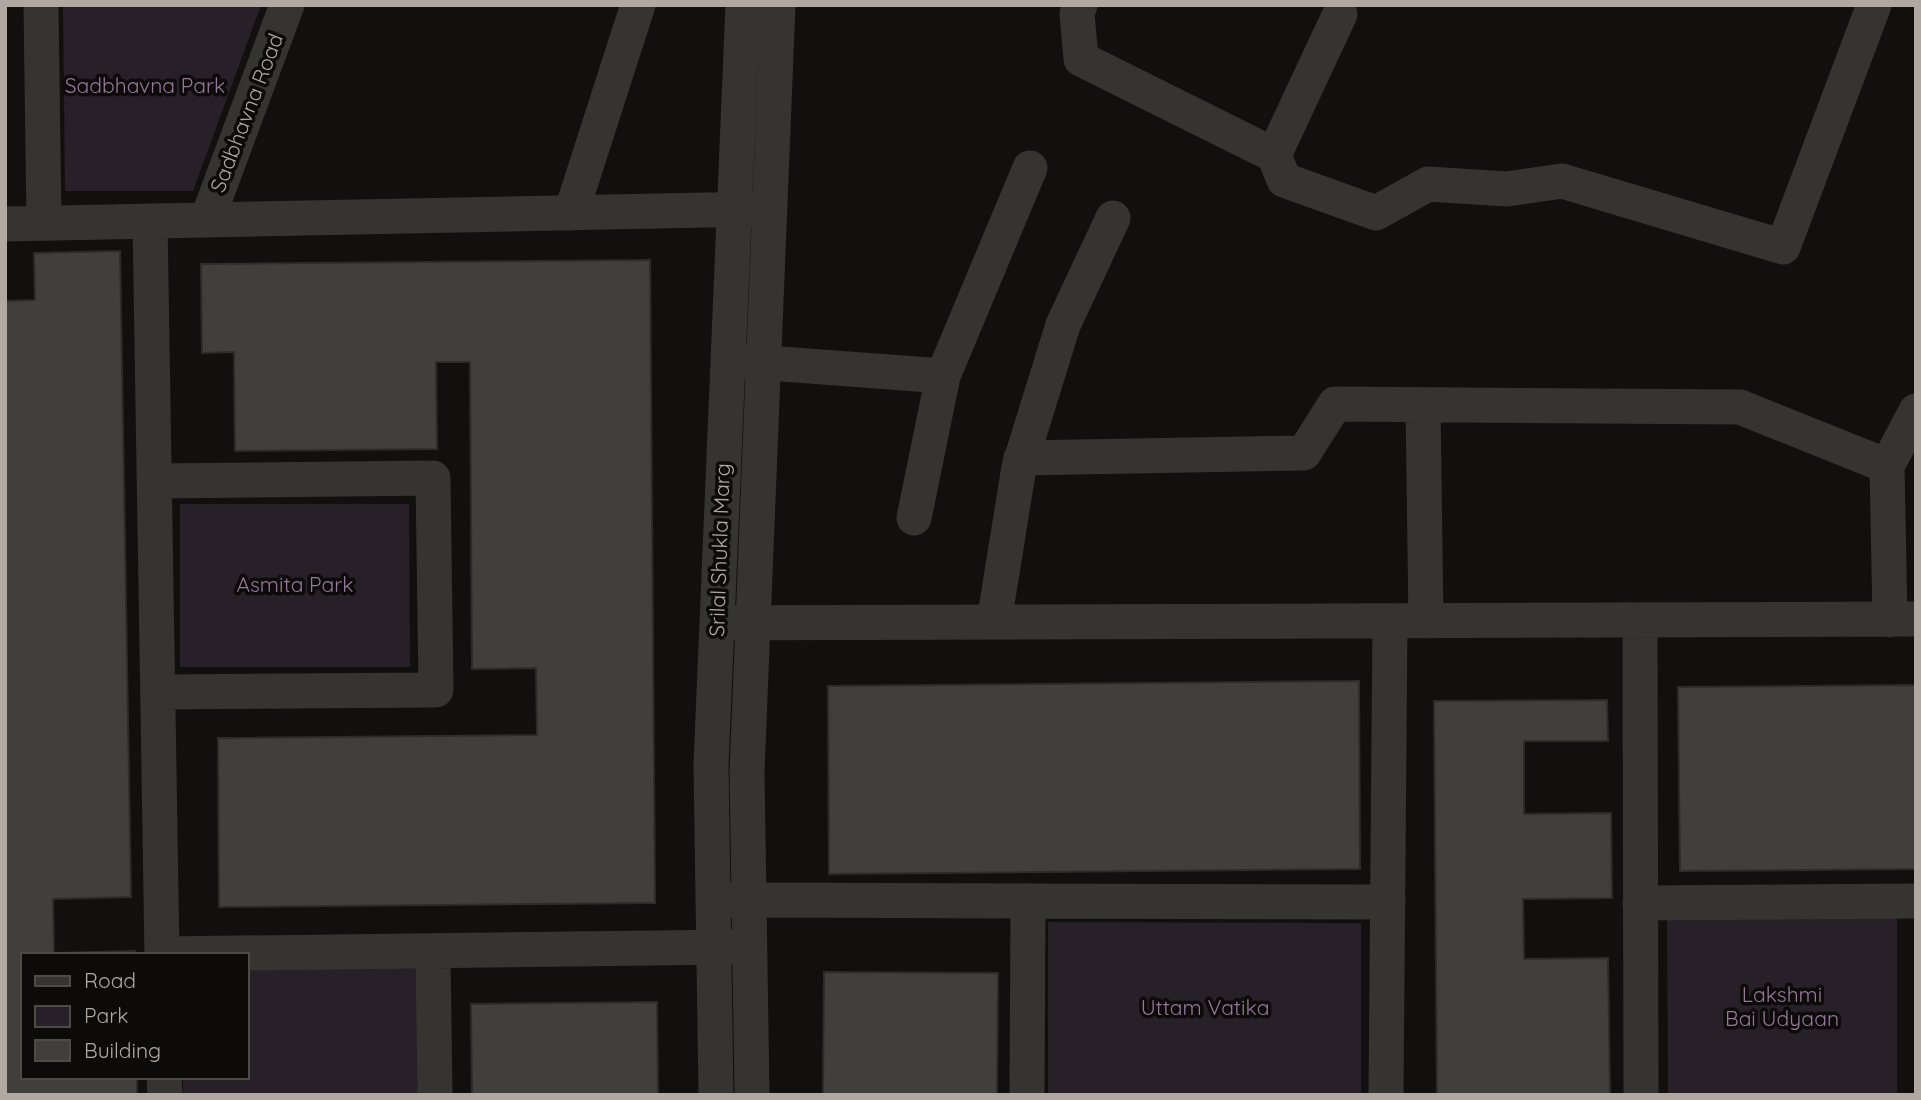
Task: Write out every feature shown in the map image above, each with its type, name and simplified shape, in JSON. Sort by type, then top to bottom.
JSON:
[{"type":"street","points":[[41,5],[44,223]]},
{"type":"street","name":"Sadbhavna Road","points":[[207,220],[287,5]]},
{"type":"street","points":[[571,212],[638,5]]},
{"type":"street","name":"Srilal Shukla Marg","points":[[716,1095],[711,765],[743,5]]},
{"type":"street","name":"Srilal Shukla Marg","points":[[752,1095],[747,772],[778,5]]},
{"type":"street","points":[[1080,5],[1077,14],[1081,59],[1274,155],[1284,180],[1376,213],[1428,184],[1507,189],[1562,181],[1783,247],[1874,5]]},
{"type":"street","points":[[1274,155],[1340,14]]},
{"type":"street","points":[[914,518],[943,376],[1030,168]]},
{"type":"street","points":[[5,224],[770,208]]},
{"type":"street","points":[[994,622],[1018,467],[1063,325],[1113,218]]},
{"type":"street","points":[[150,221],[162,953]]},
{"type":"street","points":[[728,360],[943,376]]},
{"type":"street","points":[[1021,458],[1304,453],[1335,404],[1740,407],[1887,466]]},
{"type":"street","points":[[1423,405],[1426,621]]},
{"type":"street","points":[[717,623],[1903,620],[1887,466],[1916,411]]},
{"type":"street","points":[[155,481],[433,478],[436,690],[158,692]]},
{"type":"street","points":[[1640,620],[1641,1095]]},
{"type":"street","points":[[1385,1095],[1390,621]]},
{"type":"street","points":[[713,900],[1388,902]]},
{"type":"street","points":[[1027,1095],[1028,901]]},
{"type":"street","points":[[1640,903],[1916,901]]},
{"type":"street","points":[[248,953],[750,947]]},
{"type":"street","points":[[433,951],[435,1095]]},
{"type":"green space","name":"Sadbhavna Park","points":[[63,5],[261,5],[193,191],[65,191]]},
{"type":"green space","name":"Asmita Park","points":[[180,504],[409,504],[410,667],[180,667]]},
{"type":"green space","name":"Lakshmi Bai Udyaan","points":[[1897,918],[1897,1095],[1668,1095],[1667,919]]},
{"type":"green space","name":"Uttam Vatika","points":[[1048,922],[1361,923],[1361,1095],[1048,1095]]},
{"type":"green space","points":[[418,963],[420,1095],[183,1095],[183,1079],[248,1079],[248,965]]},
{"type":"building","points":[[120,251],[131,897],[53,899],[54,953],[21,953],[21,1079],[137,1079],[137,1095],[5,1095],[5,301],[35,300],[34,253]]},
{"type":"building","points":[[650,260],[655,903],[219,907],[218,738],[537,735],[536,668],[472,669],[470,362],[436,362],[437,449],[235,451],[234,352],[202,353],[201,264]]},
{"type":"building","points":[[1359,681],[1360,869],[829,874],[828,686]]},
{"type":"building","points":[[1916,685],[1916,869],[1680,871],[1678,687]]},
{"type":"building","points":[[1607,700],[1608,741],[1524,741],[1524,814],[1611,813],[1612,898],[1523,899],[1524,959],[1608,958],[1610,1095],[1437,1095],[1434,701]]},
{"type":"building","points":[[135,951],[135,953],[54,953]]},
{"type":"building","points":[[824,972],[998,973],[997,1095],[823,1095]]},
{"type":"building","points":[[657,1002],[658,1095],[472,1095],[471,1004]]}]
